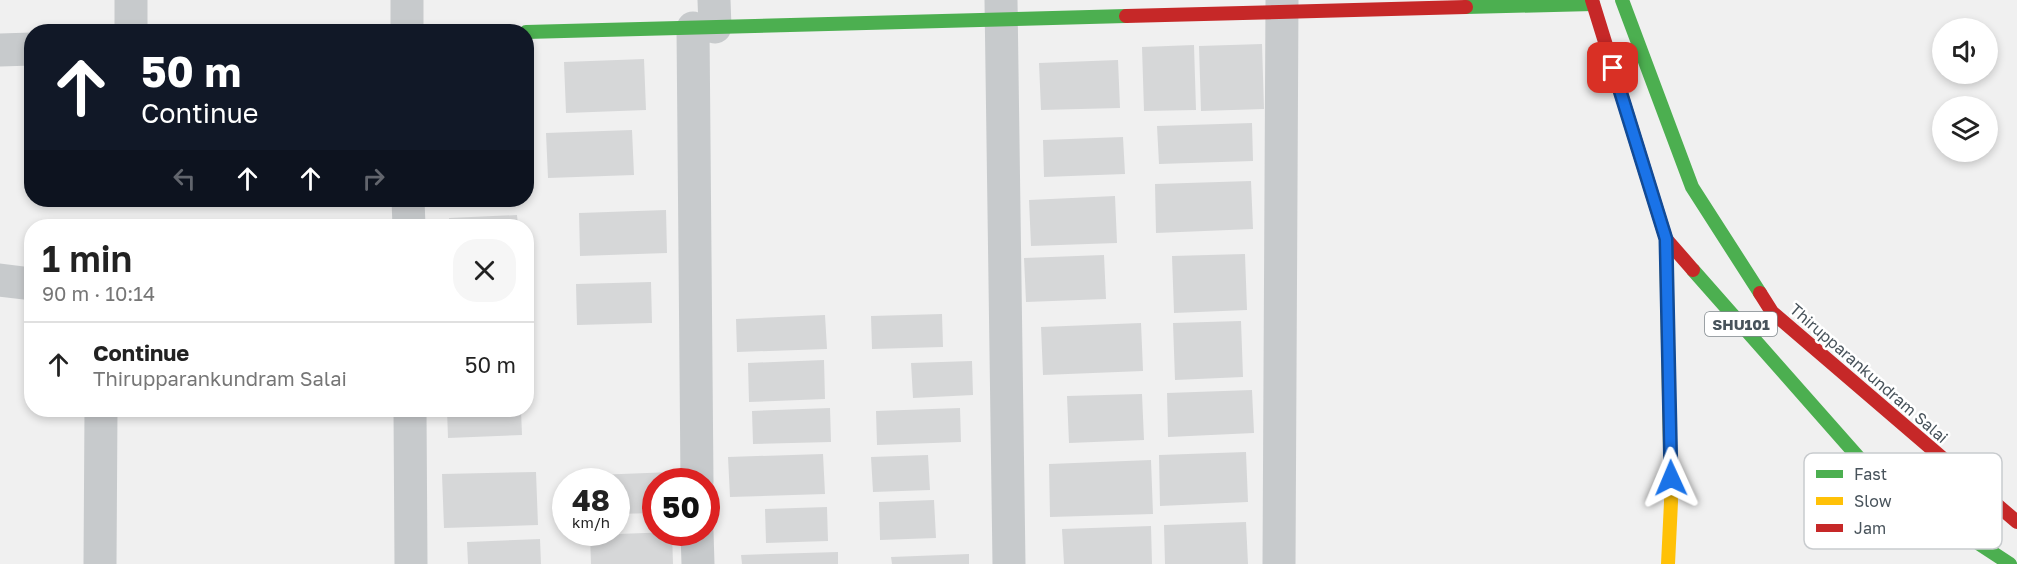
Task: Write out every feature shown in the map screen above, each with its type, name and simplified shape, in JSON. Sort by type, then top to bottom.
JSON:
[{"type":"main road","name":"Thirupparankundram Salai","points":[[1622,0],[1692,187],[1772,312],[1936,453]]},
{"type":"main road","points":[[534,31],[707,19],[1002,10],[1592,2]]},
{"type":"main road","name":"SHU101","points":[[1592,2],[1666,239],[1855,453]]},
{"type":"main road","points":[[1666,239],[1671,502],[1668,564]]},
{"type":"main road","name":"Thirupparankundram Salai","points":[[2002,509],[2017,522]]},
{"type":"main road","name":"SHU101","points":[[1987,549],[2010,564]]},
{"type":"street","points":[[131,0],[131,24]]},
{"type":"street","points":[[407,0],[407,24]]},
{"type":"street","points":[[1279,564],[1281,6]]},
{"type":"street","points":[[1002,10],[1009,564]]},
{"type":"street","points":[[697,468],[707,19]]},
{"type":"street","points":[[0,50],[24,49]]},
{"type":"street","points":[[0,280],[24,283]]},
{"type":"street","points":[[100,564],[101,417]]},
{"type":"street","points":[[410,417],[411,564]]},
{"type":"street","points":[[697,546],[698,564]]},
{"type":"building","points":[[1262,44],[1264,109],[1201,111],[1199,46]]},
{"type":"building","points":[[1194,45],[1196,110],[1144,111],[1142,47]]},
{"type":"building","points":[[644,59],[646,110],[566,113],[564,62]]},
{"type":"building","points":[[1118,60],[1120,108],[1041,110],[1039,63]]},
{"type":"building","points":[[1252,123],[1253,161],[1159,164],[1157,126]]},
{"type":"building","points":[[632,130],[634,175],[548,178],[546,133]]},
{"type":"building","points":[[1123,137],[1125,174],[1044,177],[1043,140]]},
{"type":"building","points":[[1251,181],[1253,229],[1156,233],[1155,184]]},
{"type":"building","points":[[1115,196],[1117,243],[1031,246],[1029,200]]},
{"type":"building","points":[[666,210],[667,253],[580,256],[579,213]]},
{"type":"building","points":[[517,215],[517,219],[449,219]]},
{"type":"building","points":[[1245,254],[1247,310],[1174,313],[1172,256]]},
{"type":"building","points":[[1104,255],[1106,299],[1026,302],[1024,258]]},
{"type":"building","points":[[651,282],[652,323],[577,325],[576,284]]},
{"type":"building","points":[[942,314],[943,347],[872,349],[871,316]]},
{"type":"building","points":[[825,315],[827,349],[737,352],[736,319]]},
{"type":"building","points":[[1241,321],[1243,377],[1175,380],[1173,323]]},
{"type":"building","points":[[1141,323],[1143,371],[1043,375],[1041,327]]},
{"type":"building","points":[[824,360],[825,399],[749,402],[748,363]]},
{"type":"building","points":[[972,361],[973,395],[913,398],[911,363]]},
{"type":"building","points":[[1252,390],[1254,433],[1168,437],[1167,393]]},
{"type":"building","points":[[1142,394],[1144,440],[1069,443],[1067,396]]},
{"type":"building","points":[[830,408],[831,442],[753,444],[752,411]]},
{"type":"building","points":[[960,408],[961,442],[877,445],[876,411]]},
{"type":"building","points":[[447,417],[521,417],[522,435],[448,438]]},
{"type":"building","points":[[1246,452],[1248,502],[1160,506],[1159,455]]},
{"type":"building","points":[[823,454],[825,494],[730,497],[728,457]]},
{"type":"building","points":[[928,455],[930,490],[873,492],[871,457]]},
{"type":"building","points":[[1151,460],[1153,514],[1050,517],[1049,464]]},
{"type":"building","points":[[536,472],[538,525],[444,528],[442,474]]},
{"type":"building","points":[[642,473],[642,513],[630,514],[630,474]]},
{"type":"building","points":[[934,500],[936,538],[880,540],[879,502]]},
{"type":"building","points":[[827,507],[828,541],[766,543],[765,509]]},
{"type":"building","points":[[1246,522],[1248,564],[1165,564],[1164,525]]},
{"type":"building","points":[[1151,526],[1152,564],[1064,564],[1062,529]]},
{"type":"building","points":[[642,533],[642,546],[672,546],[673,564],[591,564],[590,546],[630,546],[630,534]]},
{"type":"building","points":[[540,539],[541,564],[468,564],[467,542]]},
{"type":"building","points":[[838,552],[838,564],[742,564],[741,555]]},
{"type":"building","points":[[969,554],[969,564],[892,564],[891,557]]},
{"type":"traffic: fast","points":[[1622,0],[1692,187],[1760,293]]},
{"type":"traffic: fast","points":[[1466,7],[1593,4]]},
{"type":"traffic: fast","points":[[534,32],[1126,16]]},
{"type":"traffic: fast","points":[[1693,270],[1855,453]]},
{"type":"traffic: fast","points":[[1987,549],[2010,564]]},
{"type":"traffic: slow","points":[[1666,239],[1671,502],[1668,564]]},
{"type":"traffic: jam","points":[[1592,0],[1666,239],[1693,270]]},
{"type":"traffic: jam","points":[[1126,16],[1466,7]]},
{"type":"traffic: jam","points":[[1760,293],[1772,312],[1936,453]]},
{"type":"traffic: jam","points":[[2002,509],[2017,522]]},
{"type":"route","points":[[1613,68],[1666,239],[1671,478]]}]
